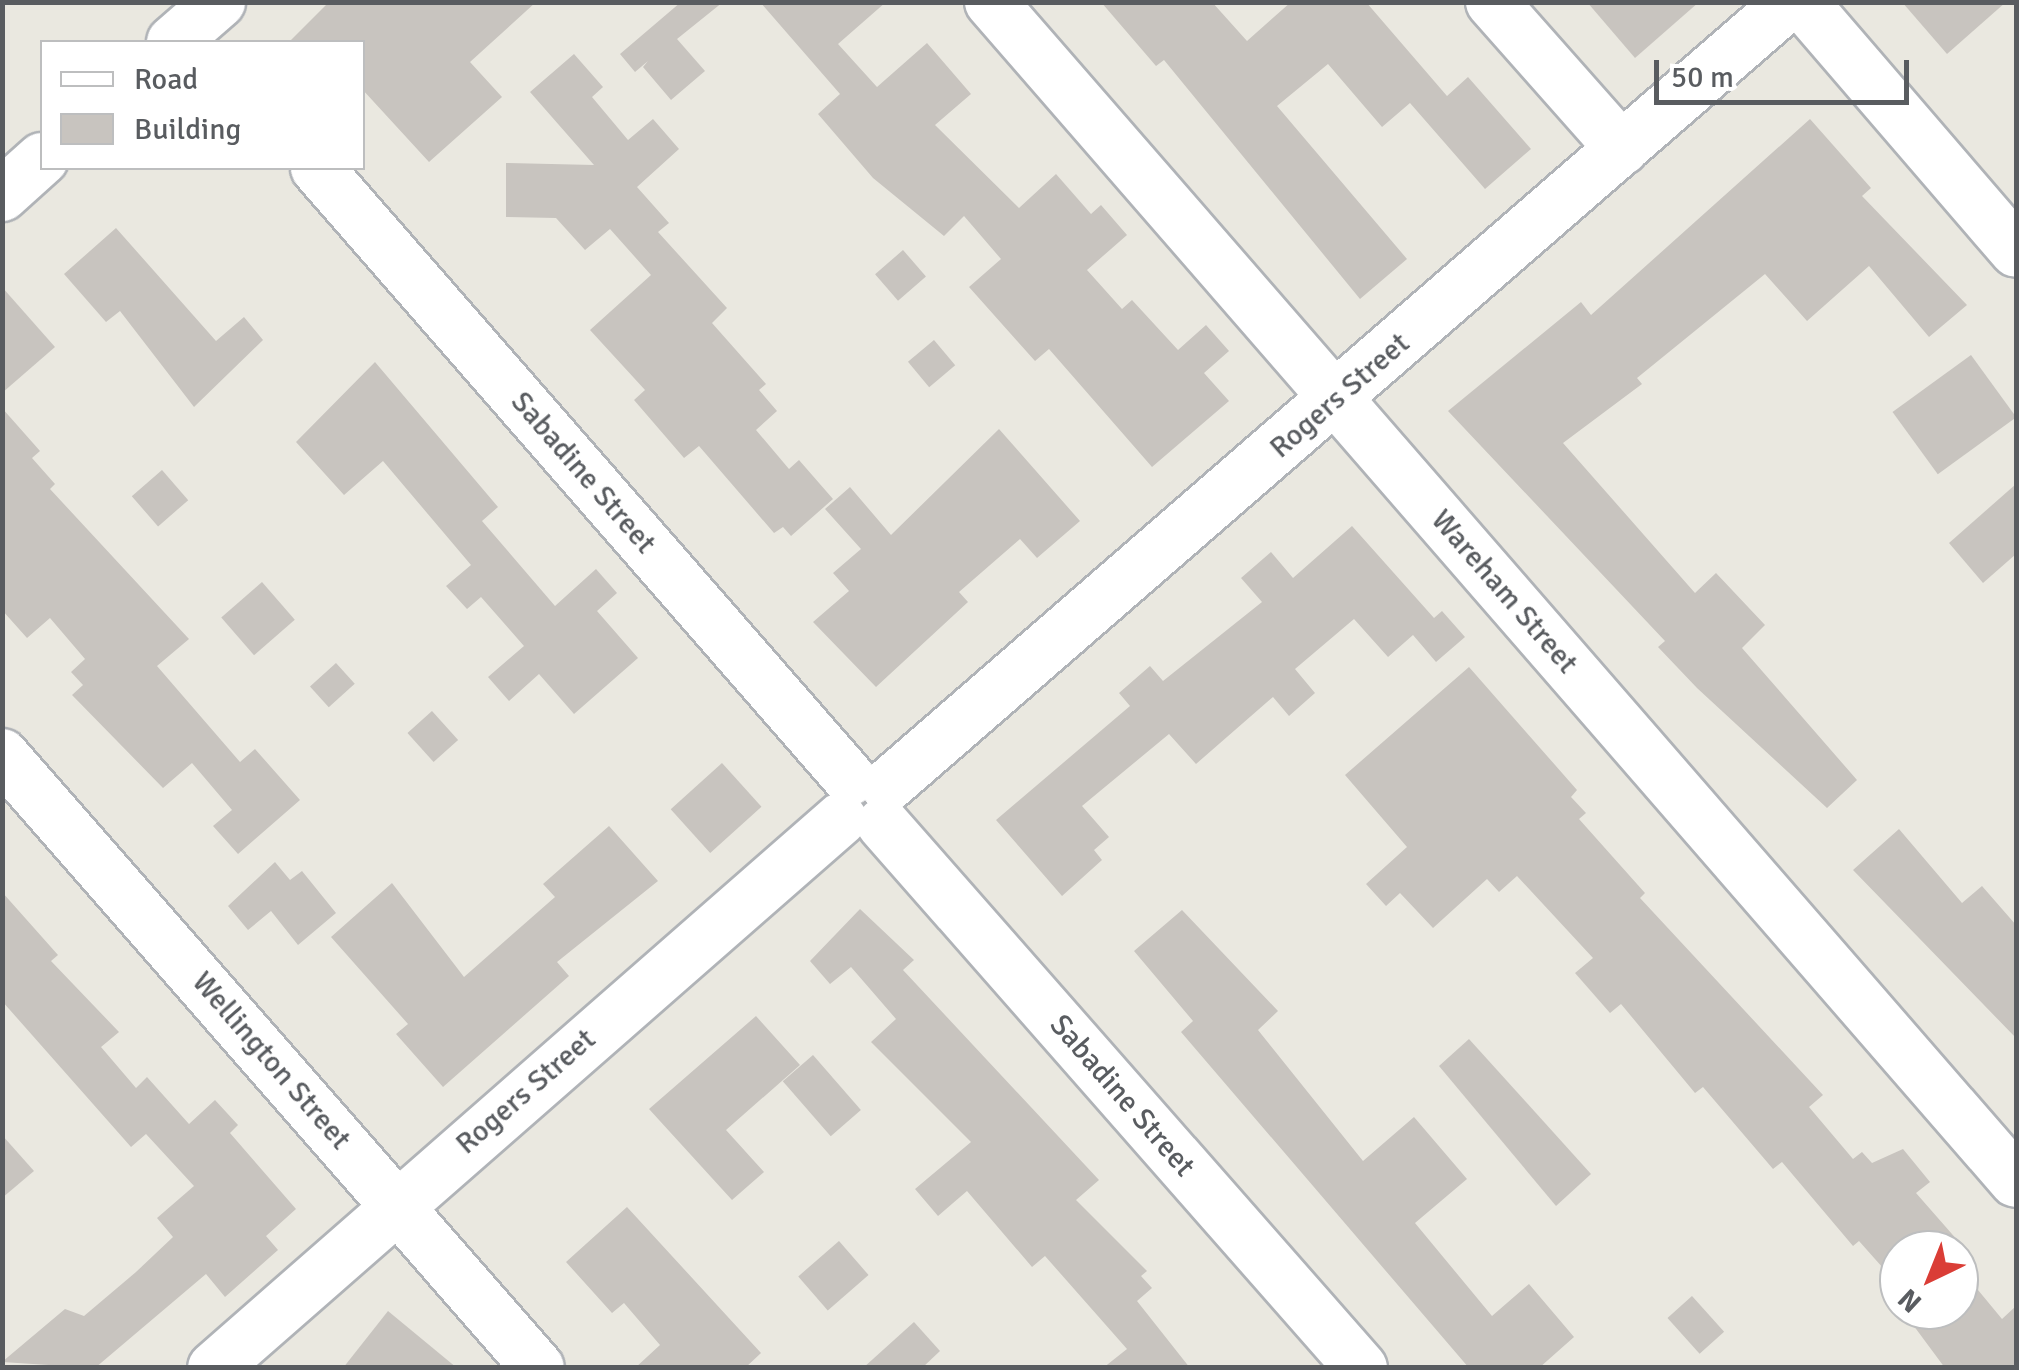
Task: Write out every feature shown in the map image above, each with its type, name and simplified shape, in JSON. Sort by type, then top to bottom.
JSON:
[{"type":"street","name":"Wareham Street","points":[[991,2],[2016,1181]]},
{"type":"street","points":[[1492,2],[1622,149]]},
{"type":"street","name":"Rogers Street","points":[[214,1368],[397,1205],[1337,400],[1790,2]]},
{"type":"street","points":[[1802,2],[2016,251]]},
{"type":"street","points":[[2,195],[40,162]]},
{"type":"street","name":"Sabadine Street","points":[[319,170],[1361,1368]]},
{"type":"street","name":"Wellington Street","points":[[2,755],[538,1368]]},
{"type":"building","points":[[329,2],[536,2],[470,62],[502,97],[429,162],[365,92],[365,40],[291,40]]},
{"type":"building","points":[[681,2],[723,2],[677,39],[705,71],[671,100],[643,67],[648,61],[635,72],[620,54]]},
{"type":"building","points":[[760,2],[886,2],[838,44],[877,87],[927,43],[971,94],[935,125],[1019,208],[1056,174],[1091,214],[1101,205],[1127,235],[1087,270],[1122,309],[1132,300],[1178,350],[1206,325],[1229,351],[1204,373],[1229,401],[1152,467],[1049,349],[1035,361],[969,287],[1001,259],[964,216],[944,236],[873,178],[818,114],[840,94]]},
{"type":"building","points":[[1101,2],[1212,2],[1247,41],[1291,2],[1366,2],[1447,96],[1468,77],[1531,149],[1485,189],[1410,103],[1382,127],[1328,64],[1277,106],[1407,259],[1360,299],[1164,60],[1156,66]]},
{"type":"building","points":[[1587,2],[1699,2],[1635,58]]},
{"type":"building","points":[[1902,2],[2006,2],[1947,54]]},
{"type":"building","points":[[574,54],[603,87],[592,97],[628,140],[653,119],[679,149],[637,187],[669,223],[658,232],[727,308],[712,323],[766,384],[759,390],[777,411],[756,430],[789,469],[799,460],[833,499],[791,536],[783,527],[774,533],[699,446],[684,458],[634,400],[645,390],[590,330],[651,275],[610,229],[585,250],[556,218],[506,217],[506,163],[594,165],[530,92]]},
{"type":"building","points":[[1810,119],[1871,188],[1862,196],[1967,305],[1929,337],[1869,266],[1807,321],[1765,274],[1637,378],[1642,384],[1563,443],[1695,593],[1716,573],[1765,625],[1742,648],[1857,780],[1827,808],[1697,688],[1658,647],[1665,641],[1448,411],[1581,302],[1591,315]]},
{"type":"building","points":[[116,228],[216,341],[244,317],[263,340],[194,407],[120,311],[106,322],[64,274]]},
{"type":"building","points":[[903,250],[926,276],[898,301],[875,274]]},
{"type":"building","points":[[2,287],[55,347],[2,393]]},
{"type":"building","points":[[934,340],[955,365],[929,387],[908,362]]},
{"type":"building","points":[[1971,355],[2016,417],[1938,474],[1893,412]]},
{"type":"building","points":[[375,362],[498,507],[482,521],[555,606],[596,569],[617,593],[597,611],[638,658],[574,714],[539,674],[509,701],[488,677],[524,646],[481,597],[467,609],[446,586],[471,565],[383,461],[344,495],[296,442]]},
{"type":"building","points":[[2,408],[40,451],[32,458],[55,484],[50,489],[189,639],[157,666],[240,762],[255,749],[300,800],[238,854],[213,826],[232,810],[192,763],[163,788],[72,695],[83,685],[71,672],[85,659],[50,618],[27,638],[2,610]]},
{"type":"building","points":[[999,429],[1080,521],[1037,558],[1020,539],[959,592],[968,602],[876,687],[813,622],[849,591],[833,573],[861,549],[825,509],[850,487],[891,535]]},
{"type":"building","points":[[162,470],[188,500],[158,526],[132,496]]},
{"type":"building","points":[[2016,484],[2016,554],[1983,583],[1949,543]]},
{"type":"building","points":[[1352,526],[1434,618],[1442,611],[1465,637],[1436,662],[1413,635],[1388,657],[1354,619],[1295,669],[1315,693],[1289,716],[1273,697],[1196,764],[1169,734],[1082,806],[1109,837],[1094,850],[1102,860],[1062,896],[996,820],[1130,706],[1119,693],[1150,666],[1163,681],[1262,602],[1241,578],[1271,552],[1293,578]]},
{"type":"building","points":[[262,582],[295,620],[254,655],[221,617]]},
{"type":"building","points":[[336,663],[355,684],[329,707],[310,686]]},
{"type":"building","points":[[1469,667],[1577,790],[1571,797],[1586,813],[1579,819],[1645,893],[1640,898],[1823,1095],[1809,1107],[1853,1159],[1862,1152],[1872,1163],[1903,1149],[1930,1182],[1916,1193],[1948,1230],[1879,1230],[1879,1264],[1859,1241],[1853,1246],[1782,1162],[1773,1169],[1703,1087],[1695,1093],[1621,1004],[1610,1013],[1575,973],[1593,958],[1517,876],[1499,892],[1487,879],[1433,928],[1400,893],[1386,906],[1366,884],[1407,847],[1345,775]]},
{"type":"building","points":[[432,711],[458,740],[434,762],[407,733]]},
{"type":"building","points":[[722,763],[761,807],[710,853],[671,809]]},
{"type":"building","points":[[609,826],[658,881],[557,962],[569,976],[443,1087],[396,1034],[408,1024],[331,937],[392,883],[464,977],[555,897],[543,884]]},
{"type":"building","points":[[1899,829],[1962,903],[1982,886],[2016,925],[2016,1038],[1853,870]]},
{"type":"building","points":[[275,862],[290,880],[302,871],[336,913],[298,945],[271,911],[248,930],[228,906]]},
{"type":"building","points":[[2,892],[58,955],[51,961],[119,1032],[101,1047],[136,1088],[147,1077],[189,1124],[215,1100],[238,1125],[230,1133],[296,1209],[266,1236],[278,1250],[225,1297],[206,1274],[95,1368],[2,1362],[65,1309],[84,1316],[136,1272],[173,1237],[157,1218],[194,1186],[146,1134],[131,1147],[2,1001]]},
{"type":"building","points":[[860,909],[914,960],[903,970],[1099,1180],[1076,1200],[1147,1271],[1141,1276],[1152,1288],[1137,1301],[1190,1368],[1103,1368],[1127,1349],[1045,1256],[1032,1267],[967,1191],[938,1216],[915,1189],[971,1142],[871,1042],[896,1019],[851,967],[830,984],[810,961]]},
{"type":"building","points":[[1182,910],[1278,1011],[1258,1030],[1363,1161],[1414,1117],[1467,1179],[1415,1223],[1492,1316],[1529,1284],[1574,1337],[1539,1368],[1469,1368],[1181,1032],[1193,1021],[1134,951]]},
{"type":"building","points":[[756,1016],[800,1065],[726,1130],[764,1172],[732,1200],[649,1109]]},
{"type":"building","points":[[1469,1039],[1591,1174],[1556,1206],[1439,1066]]},
{"type":"building","points":[[813,1055],[861,1110],[831,1136],[783,1081]]},
{"type":"building","points":[[2,1135],[34,1171],[2,1198]]},
{"type":"building","points":[[627,1207],[761,1353],[745,1368],[635,1368],[660,1345],[624,1303],[612,1313],[566,1262]]},
{"type":"building","points":[[839,1241],[869,1275],[828,1310],[798,1276]]},
{"type":"building","points":[[1979,1291],[2002,1319],[2016,1306],[2016,1368],[1945,1368],[1917,1330],[1979,1330]]},
{"type":"building","points":[[1692,1296],[1724,1332],[1700,1354],[1667,1318]]},
{"type":"building","points":[[388,1311],[457,1368],[343,1368]]},
{"type":"building","points":[[914,1322],[940,1351],[922,1368],[863,1368]]}]
